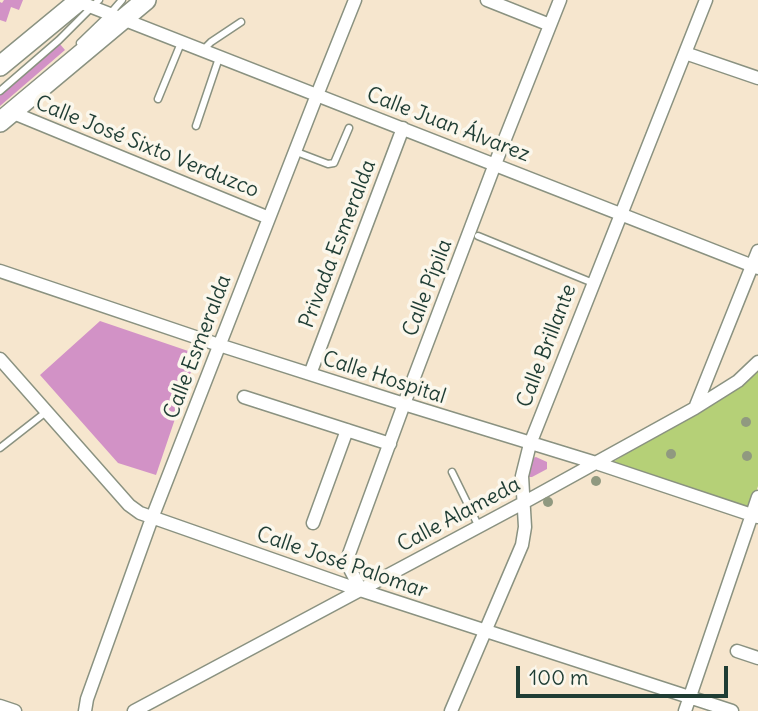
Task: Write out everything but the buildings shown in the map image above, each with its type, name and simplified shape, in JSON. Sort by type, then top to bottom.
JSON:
[{"type":"main road","points":[[4,116],[116,18],[146,0]]},
{"type":"main road","points":[[0,66],[84,2]]},
{"type":"street","name":"Calle Esmeralda","points":[[85,711],[152,518],[355,0]]},
{"type":"street","points":[[487,0],[550,25]]},
{"type":"street","name":"Calle Pípila","points":[[361,590],[349,567],[349,554],[495,164],[560,0]]},
{"type":"street","name":"Calle Brillante","points":[[451,711],[522,545],[525,527],[522,476],[530,443],[706,0]]},
{"type":"street","name":"Calle Juan Álvarez","points":[[84,2],[116,18],[755,267]]},
{"type":"street","points":[[685,53],[758,78]]},
{"type":"street","name":"Calle José Sixto Verduzco","points":[[4,116],[269,218]]},
{"type":"street","name":"Privada Esmeralda","points":[[310,374],[403,128]]},
{"type":"street","points":[[695,408],[755,267],[758,251]]},
{"type":"street","name":"Calle Hospital","points":[[0,271],[219,345],[596,463],[755,516]]},
{"type":"street","name":"Calle José Palomar","points":[[0,359],[128,505],[140,513],[361,590],[732,711]]},
{"type":"street","name":"Calle Alameda","points":[[134,711],[695,408],[737,381],[758,362]]},
{"type":"street","points":[[244,397],[390,444]]},
{"type":"street","points":[[313,523],[347,430]]},
{"type":"street","points":[[685,711],[755,516],[758,497]]},
{"type":"street","points":[[737,651],[758,658]]},
{"type":"street","points":[[0,706],[15,711]]},
{"type":"lane","points":[[70,52],[116,18],[122,0]]},
{"type":"lane","points":[[0,91],[59,40],[84,2]]},
{"type":"lane","points":[[201,51],[241,22]]},
{"type":"lane","points":[[158,99],[181,43]]},
{"type":"lane","points":[[196,126],[219,58]]},
{"type":"lane","points":[[4,116],[50,70]]},
{"type":"lane","points":[[294,151],[331,164],[336,160],[349,128]]},
{"type":"lane","points":[[478,236],[593,283]]},
{"type":"lane","points":[[0,448],[46,412]]},
{"type":"lane","points":[[452,472],[479,527]]},
{"type":"green space","points":[[758,363],[758,486],[751,508],[613,462],[704,405]]}]
